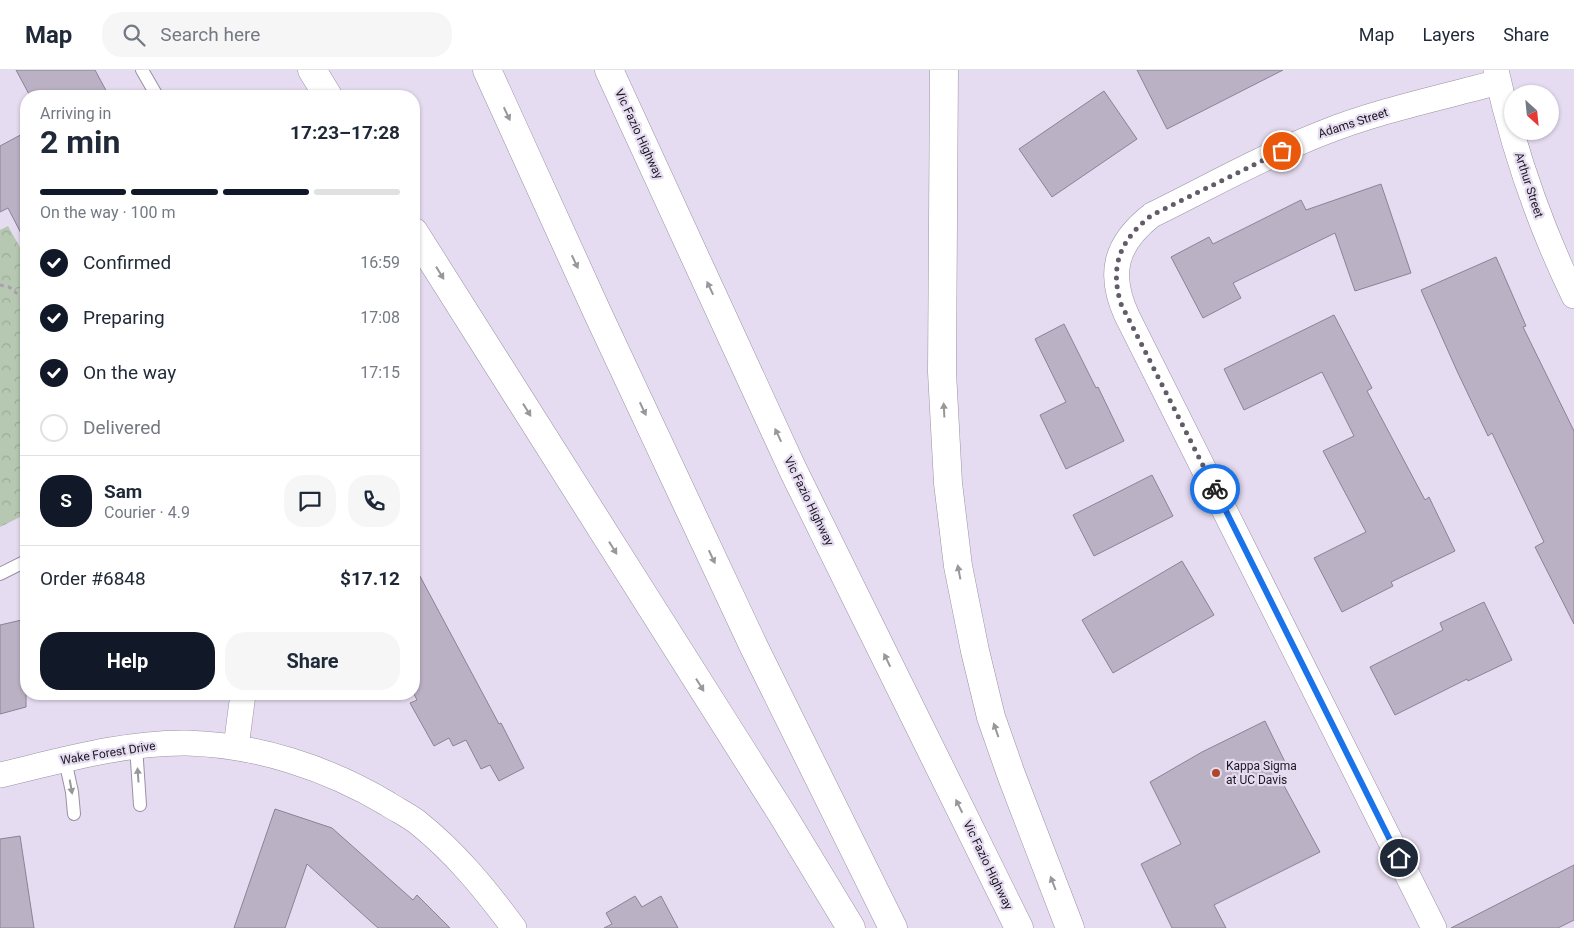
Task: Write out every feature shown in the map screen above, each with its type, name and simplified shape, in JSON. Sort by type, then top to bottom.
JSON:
[{"type":"highway","points":[[312,70],[324,90]]},
{"type":"highway","points":[[487,70],[598,314],[754,647],[893,928]]},
{"type":"highway","name":"Vic Fazio Highway","points":[[609,70],[793,470],[1019,928]]},
{"type":"highway","points":[[944,70],[942,372],[948,483],[958,566],[991,717],[1070,928]]},
{"type":"highway","points":[[420,241],[782,814],[851,928]]},
{"type":"street","name":"Arthur Street","points":[[1497,76],[1529,189],[1555,255],[1574,296]]},
{"type":"street","name":"Adams Street","points":[[1434,928],[1124,310],[1117,291],[1116,277],[1122,248],[1128,237],[1152,215],[1320,134],[1366,117],[1497,76]]},
{"type":"street","points":[[236,747],[242,700]]},
{"type":"street","name":"Wake Forest Drive","points":[[0,775],[136,746],[186,743],[236,747],[298,763],[359,786],[416,821],[452,852],[487,891],[514,928]]},
{"type":"lane","points":[[142,70],[154,90]]},
{"type":"lane","points":[[0,574],[20,564]]},
{"type":"lane","points":[[136,746],[140,805]]},
{"type":"lane","points":[[65,760],[72,792],[74,814]]},
{"type":"path","points":[[0,285],[9,287],[20,296]]},
{"type":"green space","points":[[8,226],[20,247],[20,517],[0,527],[0,230]]},
{"type":"building","points":[[16,70],[95,70],[106,90],[27,90]]},
{"type":"building","points":[[1137,70],[1283,70],[1167,129]]},
{"type":"building","points":[[1104,91],[1137,139],[1052,197],[1019,149]]},
{"type":"building","points":[[20,135],[20,231],[8,208],[0,212],[0,146]]},
{"type":"building","points":[[1381,184],[1411,273],[1355,291],[1335,233],[1233,283],[1241,298],[1203,318],[1171,257],[1209,237],[1213,244],[1301,200],[1306,210]]},
{"type":"building","points":[[1496,257],[1526,326],[1523,327],[1574,431],[1574,624],[1535,547],[1544,542],[1492,433],[1488,436],[1421,290]]},
{"type":"building","points":[[1334,315],[1372,388],[1367,391],[1425,500],[1429,497],[1455,551],[1391,582],[1393,586],[1342,612],[1314,558],[1366,532],[1323,451],[1354,436],[1322,372],[1244,410],[1224,369]]},
{"type":"building","points":[[1064,324],[1096,388],[1098,387],[1124,441],[1066,469],[1040,415],[1066,402],[1035,339]]},
{"type":"building","points":[[1152,475],[1173,516],[1094,556],[1073,515]]},
{"type":"building","points":[[1182,561],[1214,615],[1113,673],[1082,620]]},
{"type":"building","points":[[420,576],[524,768],[499,781],[490,765],[481,769],[466,740],[453,746],[449,738],[434,746],[410,703],[420,700]]},
{"type":"building","points":[[1484,602],[1512,660],[1468,681],[1467,679],[1395,715],[1370,667],[1443,630],[1440,623]]},
{"type":"building","points":[[20,620],[20,700],[26,700],[26,707],[0,714],[0,625]]},
{"type":"building","points":[[1265,721],[1286,764],[1275,769],[1320,852],[1214,905],[1226,928],[1172,928],[1141,864],[1181,844],[1150,782],[1202,752]]},
{"type":"building","points":[[275,809],[332,828],[413,900],[417,895],[450,928],[378,928],[307,864],[285,928],[234,928]]},
{"type":"building","points":[[20,836],[34,928],[0,928],[0,839]]},
{"type":"building","points":[[1574,865],[1574,920],[1558,928],[1451,928]]},
{"type":"building","points":[[635,896],[642,907],[661,896],[678,928],[604,928],[612,924],[606,913]]},
{"type":"way so far","points":[[1215,489],[1121,304],[1117,291],[1116,277],[1118,259],[1128,237],[1152,215],[1282,151]]},
{"type":"place","name":"Kappa Sigma at UC Davis","points":[[1216,773]]},
{"type":"route","points":[[1215,489],[1399,858]]}]
